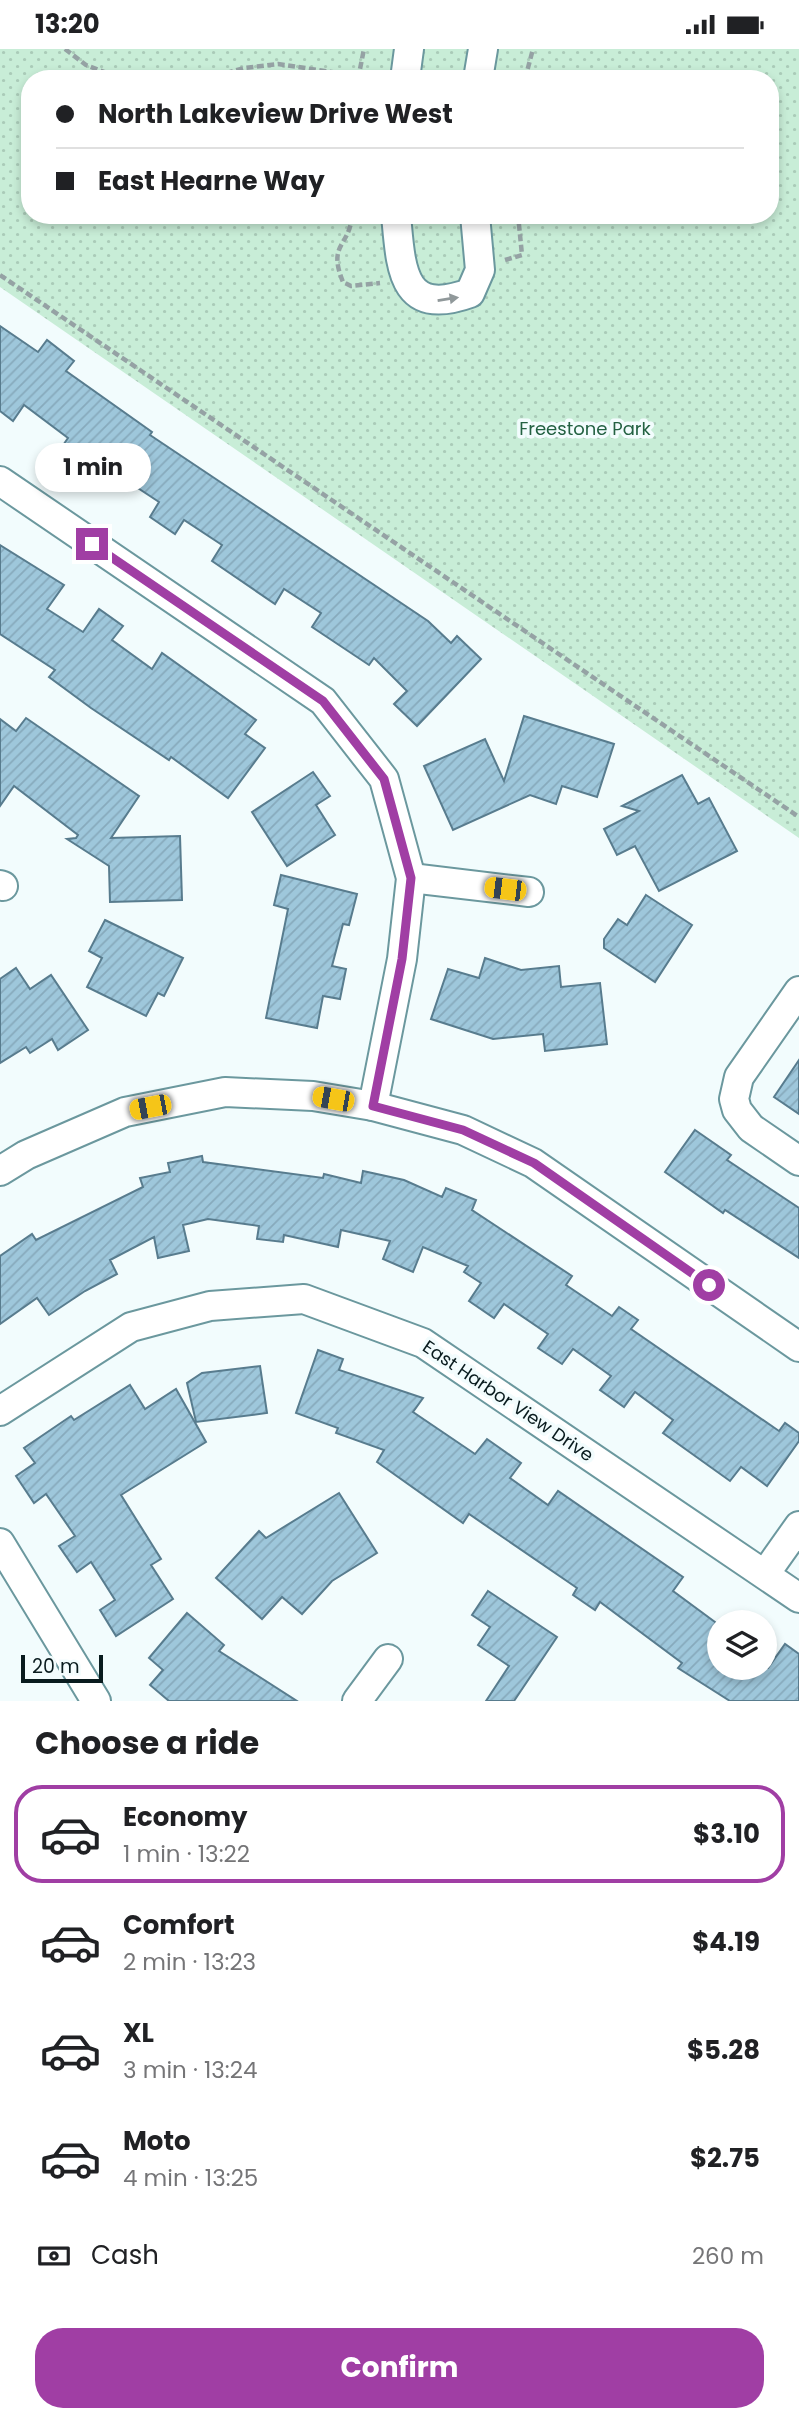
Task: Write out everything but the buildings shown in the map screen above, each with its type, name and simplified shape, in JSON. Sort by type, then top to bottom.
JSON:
[{"type":"street","points":[[406,70],[409,49]]},
{"type":"street","points":[[480,70],[483,49]]},
{"type":"street","points":[[397,224],[400,260],[410,289],[429,301],[451,300],[470,293],[480,270],[476,224]]},
{"type":"street","points":[[0,481],[323,701],[384,779],[411,878],[402,959],[373,1106]]},
{"type":"street","points":[[411,878],[529,892]]},
{"type":"street","points":[[799,991],[738,1077],[734,1088],[737,1110],[751,1128],[799,1161]]},
{"type":"street","points":[[0,1171],[26,1155],[125,1112],[225,1092],[313,1096],[373,1106],[463,1130],[534,1163],[799,1347]]},
{"type":"street","name":"East Harbor View Drive","points":[[0,1411],[131,1327],[210,1306],[304,1299],[423,1343],[799,1598]]},
{"type":"street","points":[[765,1574],[799,1526]]},
{"type":"street","points":[[0,1543],[96,1701]]},
{"type":"street","points":[[357,1701],[388,1659]]},
{"type":"path","points":[[65,49],[86,65],[98,70]]},
{"type":"path","points":[[360,70],[364,49]]},
{"type":"path","points":[[527,70],[533,49]]},
{"type":"path","points":[[237,70],[278,64],[312,70]]},
{"type":"path","points":[[0,275],[799,817]]},
{"type":"green space","name":"Freestone Park","points":[[0,49],[799,49],[799,838],[0,287]]},
{"type":"route","points":[[92,544],[323,701],[384,779],[411,878],[402,959],[373,1106],[463,1130],[534,1163],[709,1285]]}]
